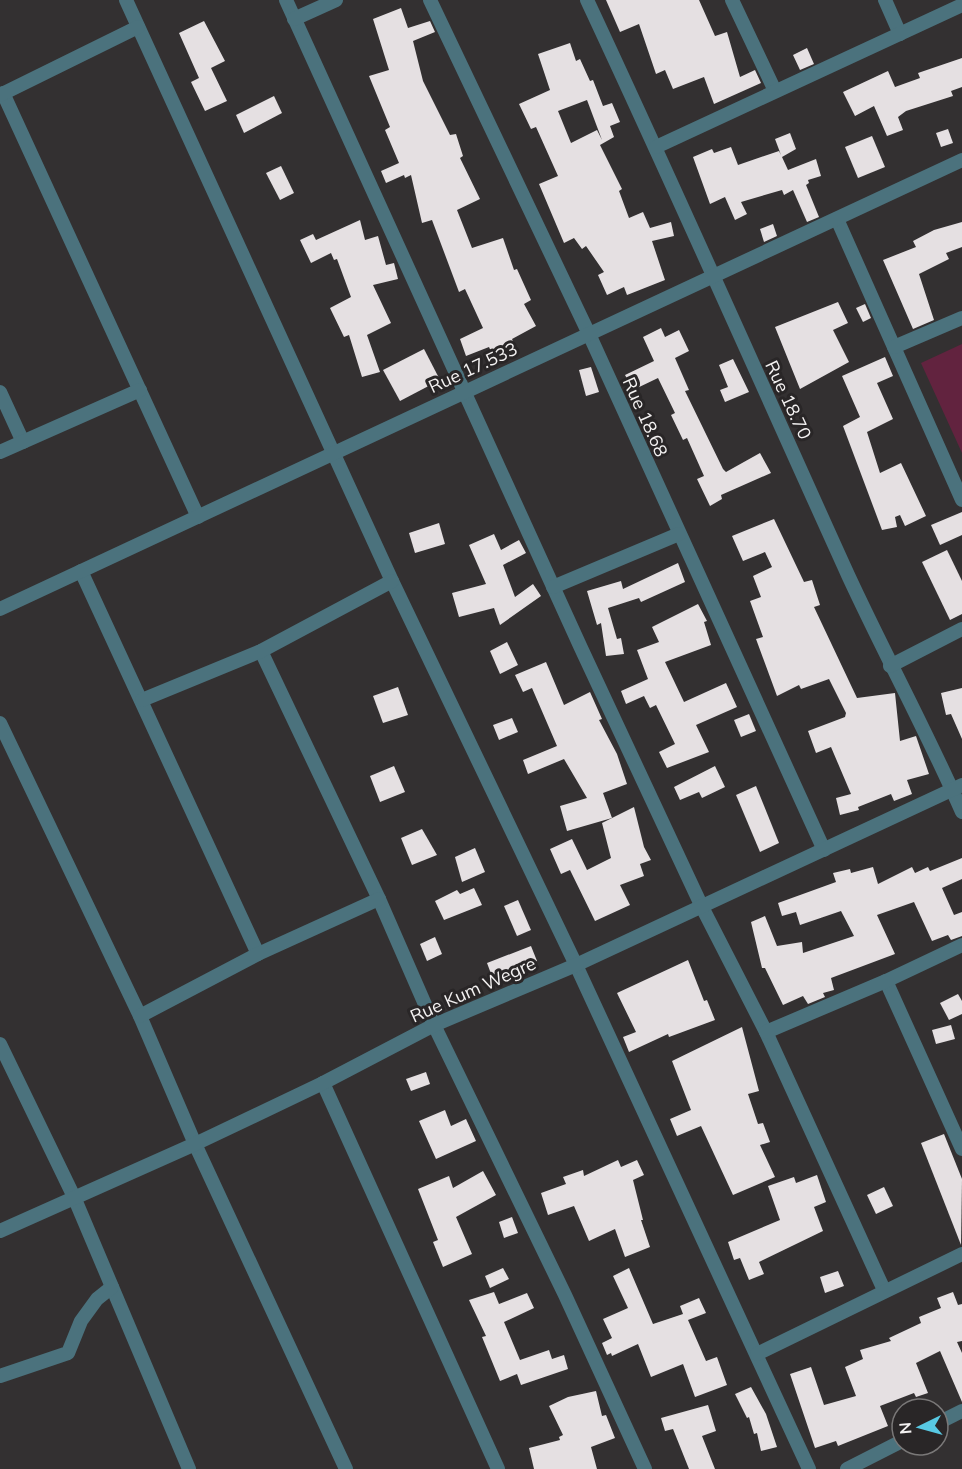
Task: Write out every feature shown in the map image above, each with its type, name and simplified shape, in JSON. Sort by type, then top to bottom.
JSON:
[{"type":"street","points":[[126,0],[392,580],[576,964],[809,1469]]},
{"type":"street","points":[[286,0],[702,907],[765,1032],[884,1290]]},
{"type":"street","points":[[294,19],[336,0]]},
{"type":"street","name":"Rue 18.68","points":[[430,0],[589,334],[824,850]]},
{"type":"street","name":"Rue 18.70","points":[[587,0],[656,147],[712,276],[890,666],[957,787],[962,812]]},
{"type":"street","points":[[732,0],[775,91]]},
{"type":"street","points":[[885,0],[900,33]]},
{"type":"street","points":[[656,147],[962,5]]},
{"type":"street","points":[[138,27],[1,94],[198,517]]},
{"type":"street","name":"Rue 17.533","points":[[0,609],[962,160]]},
{"type":"street","points":[[837,219],[962,500]]},
{"type":"street","points":[[894,348],[962,318]]},
{"type":"street","points":[[0,452],[140,390]]},
{"type":"street","points":[[0,392],[23,442]]},
{"type":"street","points":[[554,587],[679,534]]},
{"type":"street","points":[[81,571],[258,954]]},
{"type":"street","points":[[142,700],[261,651],[392,580]]},
{"type":"street","points":[[890,666],[962,628]]},
{"type":"street","points":[[261,651],[379,899],[434,1025],[565,1294],[645,1469]]},
{"type":"street","points":[[0,723],[140,1016],[195,1144],[346,1469]]},
{"type":"street","name":"Rue Kum Wegre","points":[[0,1231],[195,1144],[323,1083],[434,1025],[702,907],[957,787]]},
{"type":"street","points":[[140,1016],[258,954],[379,899]]},
{"type":"street","points":[[765,1032],[886,981],[962,945]]},
{"type":"street","points":[[886,981],[962,1149]]},
{"type":"street","points":[[0,1044],[74,1197],[189,1469]]},
{"type":"street","points":[[323,1083],[498,1469]]},
{"type":"street","points":[[757,1354],[884,1290],[962,1254]]},
{"type":"street","points":[[0,1376],[68,1353],[81,1321],[97,1299],[112,1287]]},
{"type":"street","points":[[847,1469],[890,1447]]},
{"type":"shaded area","points":[[962,344],[962,453],[921,363]]},
{"type":"building","points":[[606,0],[699,0],[715,36],[727,32],[740,77],[755,70],[761,83],[714,104],[704,77],[673,89],[665,70],[656,74],[639,24],[620,32]]},
{"type":"building","points":[[401,8],[408,28],[430,21],[435,32],[413,41],[423,81],[450,135],[456,134],[463,156],[460,158],[480,199],[457,210],[472,248],[503,238],[514,270],[517,269],[531,300],[524,304],[536,326],[512,339],[515,346],[493,356],[489,347],[466,356],[460,339],[483,328],[465,289],[459,292],[432,220],[422,223],[411,175],[405,178],[404,175],[386,183],[381,171],[399,163],[385,130],[390,127],[369,76],[389,70],[373,19]]},
{"type":"building","points":[[204,21],[225,61],[211,68],[227,101],[205,111],[191,82],[199,78],[179,33]]},
{"type":"building","points":[[570,43],[576,61],[580,59],[590,81],[593,80],[603,106],[612,103],[620,122],[610,126],[614,137],[600,145],[622,189],[619,191],[629,218],[643,212],[650,228],[671,222],[674,236],[652,241],[665,280],[627,295],[624,287],[607,295],[598,275],[604,272],[586,246],[582,249],[574,238],[564,243],[539,184],[558,176],[536,127],[531,129],[519,104],[550,90],[538,54]],"holes":[[[587,100],[602,140],[597,130],[571,143],[558,111]]]},
{"type":"building","points":[[807,48],[814,64],[800,70],[793,55]]},
{"type":"building","points":[[962,58],[962,87],[951,91],[953,96],[906,111],[898,117],[903,130],[887,136],[874,106],[855,116],[843,92],[888,71],[895,87],[920,78],[918,73]]},
{"type":"building","points":[[274,96],[282,113],[244,133],[236,115]]},
{"type":"building","points":[[948,129],[953,143],[941,147],[936,133]]},
{"type":"building","points":[[790,133],[796,149],[782,157],[788,170],[816,159],[821,176],[808,180],[809,183],[806,185],[819,217],[807,222],[793,190],[784,195],[782,190],[741,202],[747,214],[735,220],[725,197],[710,204],[693,157],[712,149],[714,153],[731,147],[738,165],[779,151],[781,155],[775,139]]},
{"type":"building","points":[[872,136],[885,167],[858,178],[845,147]]},
{"type":"building","points":[[281,166],[294,193],[280,200],[266,173]]},
{"type":"building","points":[[360,220],[365,240],[378,236],[386,265],[394,263],[398,279],[373,285],[391,323],[367,335],[380,372],[362,377],[349,335],[344,337],[330,308],[351,297],[337,259],[334,260],[331,253],[311,263],[300,240],[313,234],[316,240]]},
{"type":"building","points":[[962,222],[962,247],[946,253],[949,259],[919,274],[934,320],[913,329],[883,260],[916,247],[913,241],[934,230]]},
{"type":"building","points":[[773,224],[777,236],[764,242],[760,229]]},
{"type":"building","points":[[838,302],[848,323],[833,330],[849,362],[800,389],[775,327]]},
{"type":"building","points":[[865,304],[871,318],[863,322],[856,308]]},
{"type":"building","points":[[661,328],[665,337],[679,330],[689,351],[675,358],[689,390],[685,391],[723,469],[726,472],[760,453],[771,473],[721,495],[722,499],[710,506],[697,479],[704,476],[687,438],[683,440],[671,415],[675,413],[658,378],[633,390],[625,375],[654,361],[643,337]]},
{"type":"building","points":[[424,349],[440,380],[400,401],[383,370]]},
{"type":"building","points":[[885,357],[893,376],[877,383],[893,419],[867,432],[880,473],[901,463],[926,516],[905,526],[900,515],[895,517],[897,527],[882,530],[843,426],[860,417],[842,376]]},
{"type":"building","points":[[733,359],[749,392],[725,402],[720,390],[728,387],[719,365]]},
{"type":"building","points":[[591,367],[599,392],[586,396],[579,370]]},
{"type":"building","points":[[962,512],[962,535],[940,545],[931,525]]},
{"type":"building","points":[[774,519],[804,582],[812,580],[820,605],[814,607],[857,698],[895,693],[900,741],[916,736],[929,774],[907,780],[912,794],[894,801],[891,794],[858,807],[859,810],[840,815],[836,798],[851,794],[831,747],[816,753],[808,731],[845,717],[846,713],[829,679],[801,689],[799,685],[777,696],[756,639],[763,637],[750,601],[761,597],[753,576],[772,567],[765,552],[743,561],[732,536]]},
{"type":"building","points":[[439,523],[445,544],[415,553],[409,533]]},
{"type":"building","points":[[494,534],[501,550],[519,540],[526,553],[503,565],[515,597],[533,584],[541,596],[500,625],[494,608],[459,617],[452,593],[486,584],[469,545]]},
{"type":"building","points":[[947,550],[962,581],[962,614],[950,620],[922,562]]},
{"type":"building","points":[[678,563],[685,582],[641,602],[639,598],[608,608],[617,639],[621,638],[624,654],[606,656],[601,623],[597,625],[587,591],[621,581],[623,589]]},
{"type":"building","points":[[698,604],[707,621],[704,622],[711,645],[665,662],[684,702],[726,683],[737,707],[696,725],[709,752],[667,768],[659,752],[675,744],[656,705],[650,708],[644,696],[626,704],[621,691],[648,679],[637,650],[659,642],[652,627]]},
{"type":"building","points":[[507,642],[518,665],[500,674],[490,651]]},
{"type":"building","points":[[546,662],[564,705],[590,692],[602,719],[599,720],[617,754],[627,784],[603,793],[612,818],[567,831],[560,806],[587,798],[564,759],[528,774],[523,760],[557,746],[532,688],[523,692],[515,675]]},
{"type":"building","points":[[398,687],[408,715],[383,723],[373,696]]},
{"type":"building","points":[[962,688],[962,739],[951,714],[946,715],[941,693]]},
{"type":"building","points":[[749,714],[756,731],[741,737],[734,720]]},
{"type":"building","points":[[512,718],[518,732],[499,740],[493,725]]},
{"type":"building","points":[[394,766],[405,792],[380,802],[370,776]]},
{"type":"building","points":[[715,766],[725,787],[702,798],[699,792],[680,800],[674,787]]},
{"type":"building","points":[[756,786],[779,843],[760,852],[736,795]]},
{"type":"building","points":[[634,807],[644,847],[651,860],[640,864],[644,876],[620,885],[630,905],[595,921],[570,870],[561,874],[550,849],[572,839],[587,870],[611,858],[602,823]]},
{"type":"building","points":[[422,829],[437,855],[412,865],[401,838]]},
{"type":"building","points":[[475,848],[485,872],[462,882],[455,857]]},
{"type":"building","points":[[962,858],[962,879],[942,888],[954,915],[962,912],[962,936],[951,940],[948,935],[932,941],[914,902],[877,915],[895,954],[831,978],[834,990],[823,993],[825,997],[808,1004],[803,996],[783,1005],[765,968],[762,968],[751,922],[765,916],[777,946],[802,942],[803,953],[854,936],[841,911],[800,925],[796,912],[782,916],[778,903],[836,882],[833,873],[850,869],[851,873],[873,867],[878,884],[912,867],[915,873],[928,867],[930,871]]},
{"type":"building","points":[[474,888],[482,905],[444,920],[435,901],[457,890],[460,894]]},
{"type":"building","points":[[518,900],[531,930],[517,936],[504,906]]},
{"type":"building","points":[[435,937],[442,954],[427,961],[420,944]]},
{"type":"building","points":[[531,946],[537,961],[493,979],[487,963]]},
{"type":"building","points":[[688,960],[704,1001],[707,1000],[715,1020],[669,1037],[668,1034],[629,1052],[623,1037],[636,1032],[617,993]]},
{"type":"building","points":[[958,994],[962,1001],[962,1014],[949,1020],[940,1003]]},
{"type":"building","points":[[951,1025],[955,1039],[936,1044],[932,1030]]},
{"type":"building","points":[[742,1027],[759,1091],[748,1094],[758,1124],[763,1123],[770,1142],[760,1145],[775,1177],[733,1195],[701,1126],[677,1136],[670,1119],[691,1110],[672,1061]]},
{"type":"building","points":[[426,1072],[430,1084],[411,1091],[406,1079]]},
{"type":"building","points":[[445,1110],[451,1126],[466,1119],[476,1141],[436,1159],[419,1121]]},
{"type":"building","points":[[944,1134],[962,1179],[961,1245],[921,1143]]},
{"type":"building","points":[[618,1160],[621,1167],[637,1160],[644,1175],[633,1180],[643,1220],[641,1220],[650,1247],[625,1257],[615,1229],[589,1241],[574,1206],[548,1215],[541,1193],[566,1184],[563,1177],[583,1170],[584,1176]]},
{"type":"building","points":[[483,1171],[496,1195],[456,1217],[472,1254],[443,1267],[433,1242],[438,1240],[418,1189],[449,1176],[453,1188]]},
{"type":"building","points":[[817,1175],[826,1202],[814,1207],[823,1231],[759,1262],[764,1274],[749,1280],[740,1258],[734,1260],[728,1242],[780,1220],[768,1186],[794,1177],[796,1183]]},
{"type":"building","points":[[884,1187],[893,1206],[876,1214],[867,1195]]},
{"type":"building","points":[[512,1217],[518,1233],[504,1238],[499,1222]]},
{"type":"building","points":[[503,1268],[509,1279],[490,1288],[485,1276]]},
{"type":"building","points":[[629,1268],[653,1324],[683,1314],[680,1306],[699,1298],[706,1313],[688,1320],[706,1361],[717,1357],[727,1385],[695,1397],[683,1364],[651,1377],[638,1344],[612,1356],[611,1353],[607,1355],[602,1343],[612,1338],[603,1319],[628,1308],[613,1276]]},
{"type":"building","points":[[838,1271],[844,1286],[825,1293],[820,1277]]},
{"type":"building","points":[[494,1292],[499,1304],[527,1293],[534,1308],[504,1322],[520,1360],[549,1350],[552,1359],[564,1355],[568,1369],[521,1385],[517,1374],[500,1381],[482,1337],[486,1336],[469,1300]]},
{"type":"building","points":[[953,1292],[958,1305],[962,1304],[962,1341],[957,1342],[962,1353],[962,1402],[940,1351],[916,1363],[928,1393],[916,1397],[914,1393],[904,1397],[890,1397],[890,1402],[880,1406],[888,1426],[838,1446],[836,1441],[815,1448],[790,1374],[811,1367],[824,1405],[856,1396],[845,1367],[863,1359],[860,1350],[891,1341],[889,1338],[921,1323],[919,1317],[941,1308],[937,1298]]},
{"type":"building","points":[[751,1387],[766,1414],[777,1447],[761,1451],[757,1433],[754,1434],[749,1417],[747,1418],[735,1394]]},
{"type":"building","points":[[596,1391],[602,1416],[606,1415],[615,1438],[591,1447],[597,1469],[534,1469],[529,1448],[560,1440],[559,1437],[563,1435],[549,1406],[568,1397]]},
{"type":"building","points":[[708,1405],[716,1431],[702,1436],[715,1469],[689,1469],[673,1429],[665,1431],[661,1418]]}]
